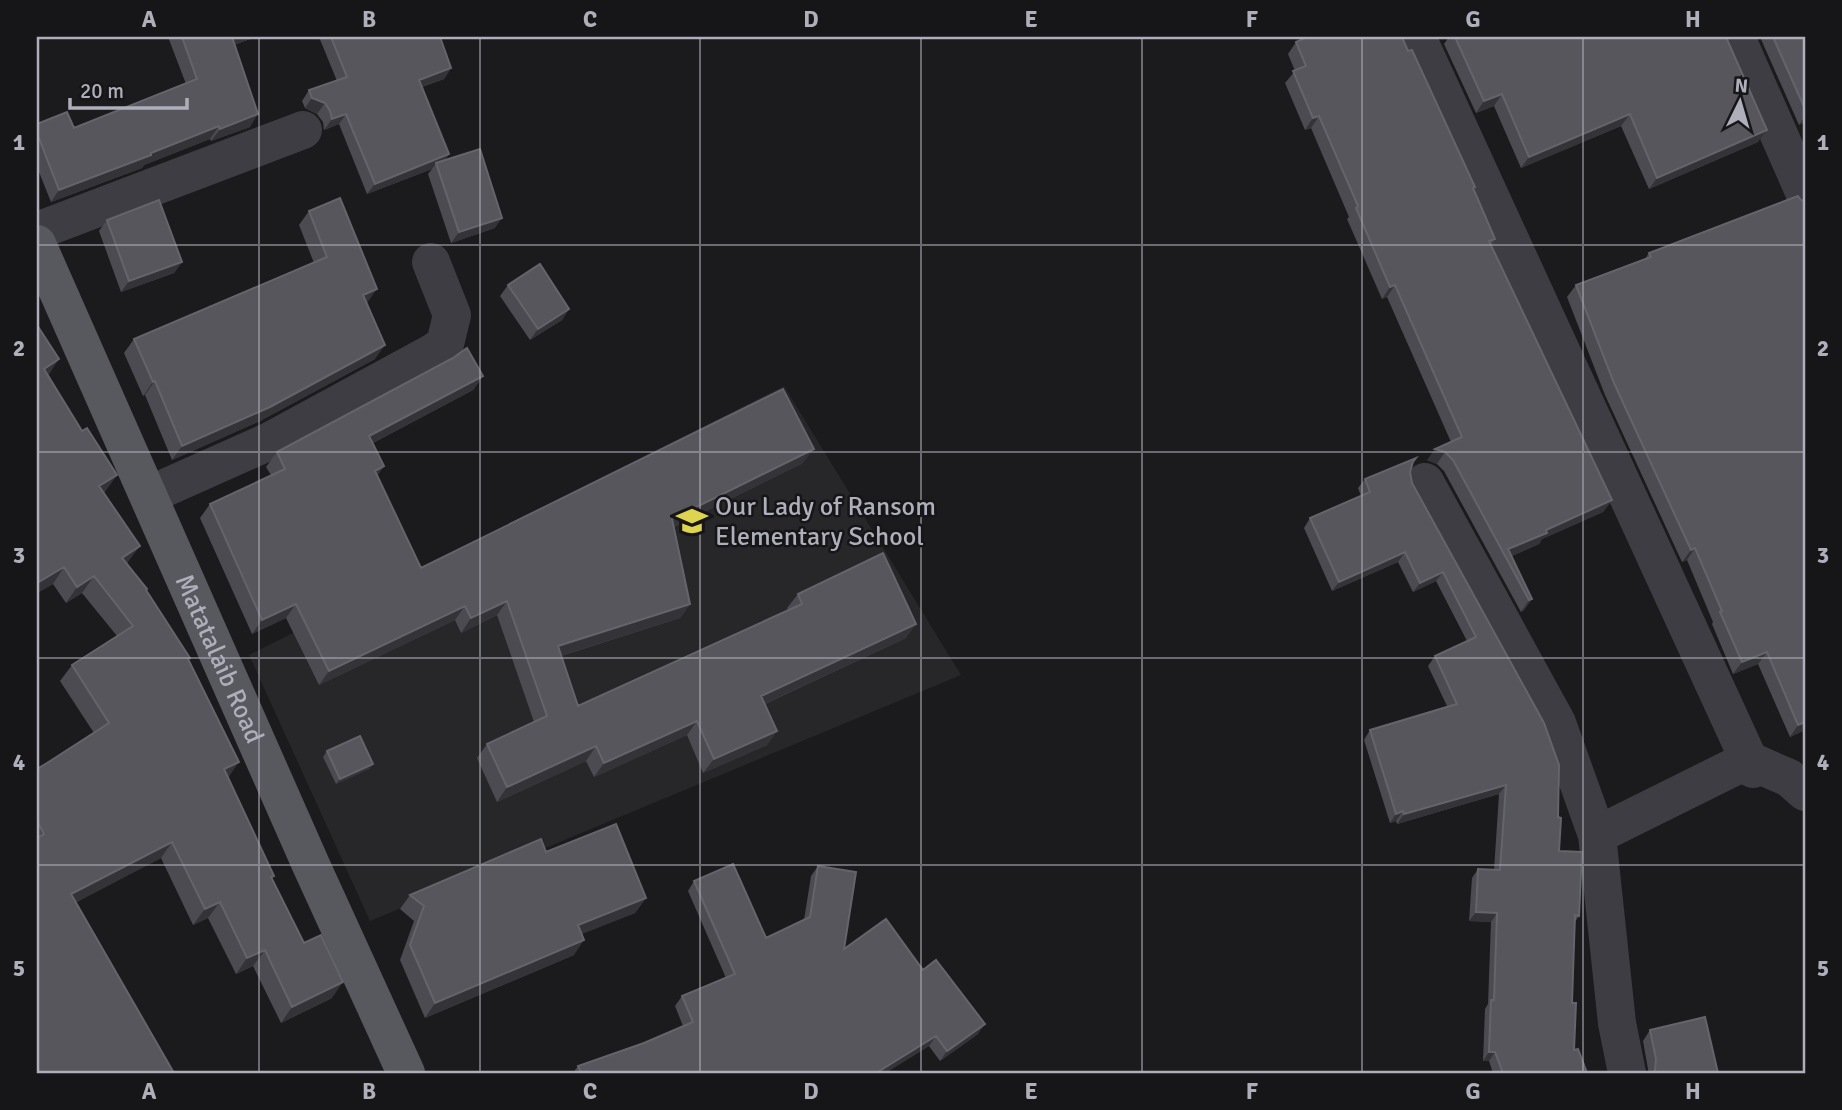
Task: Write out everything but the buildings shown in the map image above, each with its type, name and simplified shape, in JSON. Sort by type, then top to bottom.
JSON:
[{"type":"main road","name":"Matatalaib Road","points":[[37,244],[311,865],[406,1073]]},
{"type":"street","points":[[1417,37],[1751,764]]},
{"type":"street","points":[[1736,37],[1805,194]]},
{"type":"street","points":[[37,244],[303,130]]},
{"type":"street","points":[[149,495],[270,441],[445,344],[452,315],[431,262]]},
{"type":"street","points":[[1425,482],[1557,723],[1597,835],[1617,1023],[1627,1073]]},
{"type":"street","points":[[1597,835],[1751,764],[1789,778],[1805,792]]},
{"type":"shaded area","name":"Our Lady of Ransom Elementary School","points":[[784,386],[961,675],[370,921],[249,655]]},
{"type":"place","name":"Our Lady of Ransom Elementary School","points":[[692,521]]}]
